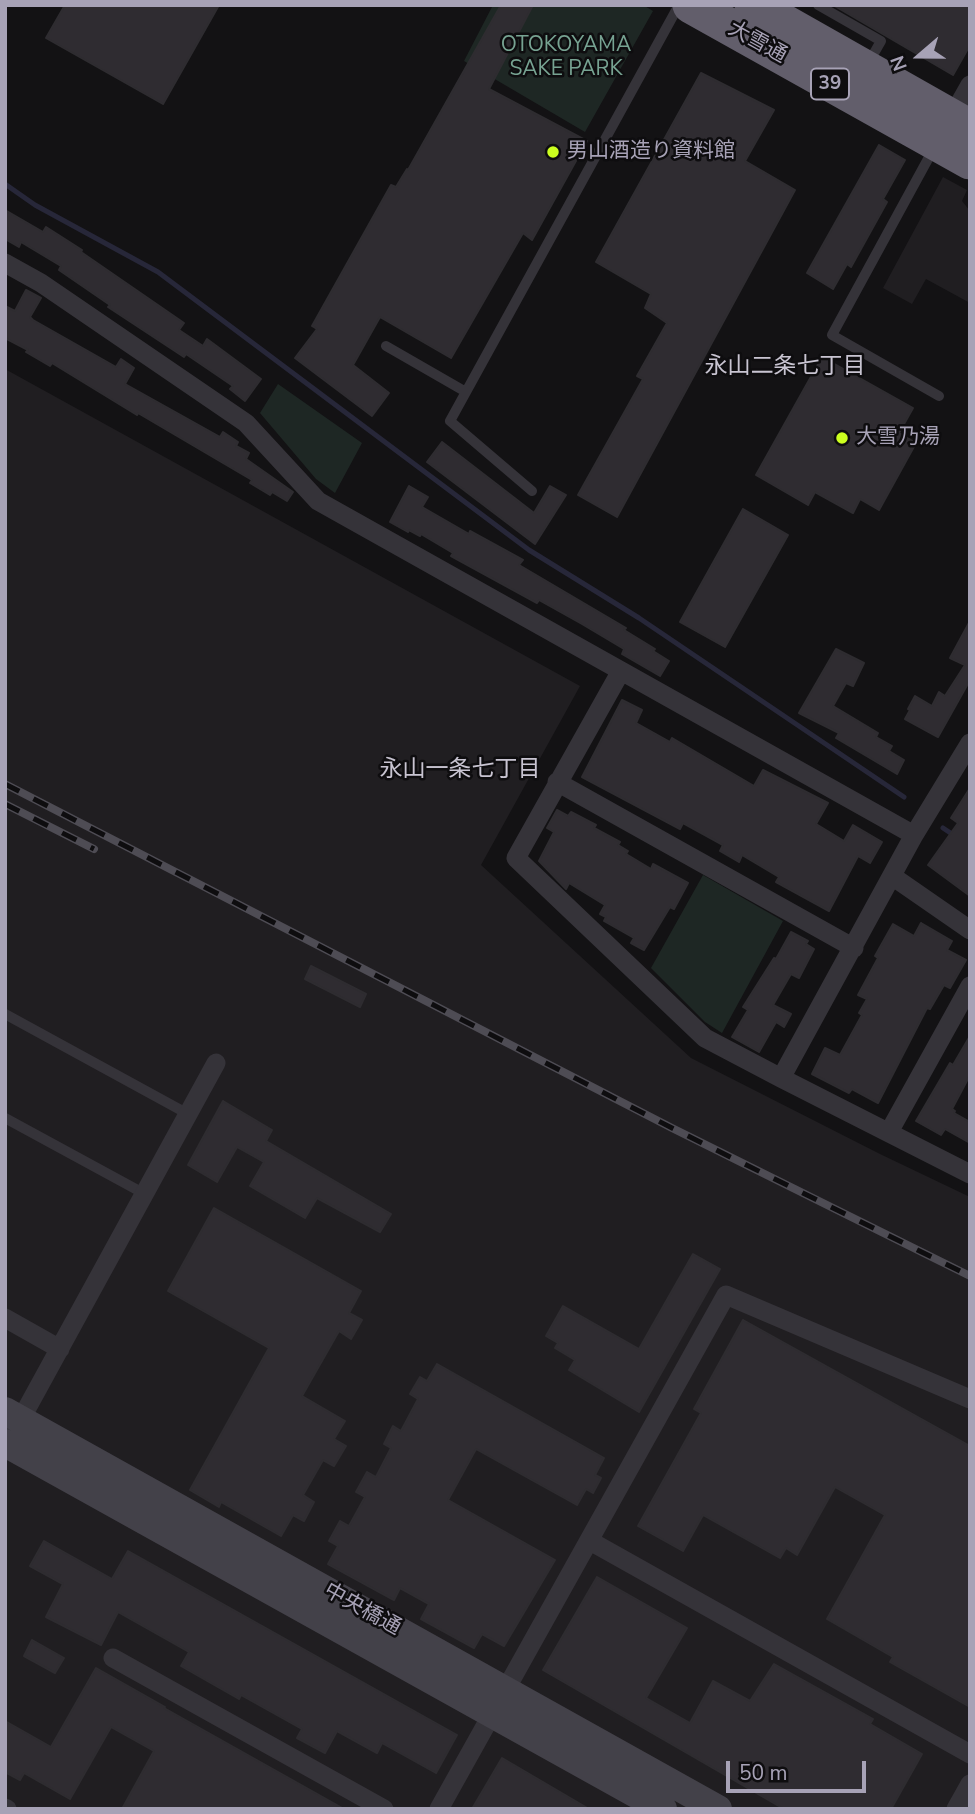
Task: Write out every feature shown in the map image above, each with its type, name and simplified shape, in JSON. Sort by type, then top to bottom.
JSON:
[{"type":"highway","name":"大雪通","points":[[691,5],[953,130]]},
{"type":"highway","name":"大雪通","points":[[753,5],[866,69],[953,130],[970,161]]},
{"type":"main road","name":"中央橋通","points":[[9,1433],[500,1702],[719,1809]]},
{"type":"main road","name":"中央橋通","points":[[500,1702],[663,1809]]},
{"type":"street","points":[[953,130],[970,85]]},
{"type":"street","points":[[5,263],[41,283],[246,423],[318,501],[914,835]]},
{"type":"street","points":[[621,671],[516,858],[705,1038],[970,1174]]},
{"type":"street","points":[[781,1078],[914,835],[970,743]]},
{"type":"street","points":[[558,782],[854,948]]},
{"type":"street","points":[[892,876],[970,930]]},
{"type":"street","points":[[889,1132],[970,986]]},
{"type":"street","points":[[9,1433],[60,1349],[216,1063]]},
{"type":"street","points":[[439,1809],[726,1295],[970,1399]]},
{"type":"street","points":[[5,1318],[60,1349]]},
{"type":"street","points":[[590,1541],[970,1754]]},
{"type":"street","points":[[113,1658],[384,1809]]},
{"type":"street","points":[[956,1809],[970,1784]]},
{"type":"lane","points":[[532,491],[450,421],[679,5]]},
{"type":"lane","points":[[818,5],[881,41],[866,69]]},
{"type":"lane","points":[[939,396],[832,335],[953,130]]},
{"type":"lane","points":[[386,346],[466,392]]},
{"type":"lane","points":[[5,1014],[188,1114]]},
{"type":"lane","points":[[5,1118],[143,1193]]},
{"type":"shaded area","points":[[943,177],[967,190],[962,201],[970,211],[970,303],[926,279],[912,304],[883,288]]},
{"type":"shaded area","points":[[5,369],[580,686],[481,865],[691,1058],[970,1197],[970,1809],[5,1809]]},
{"type":"green space","name":"OTOKOYAMA SAKE PARK","points":[[493,5],[643,5],[653,11],[585,132],[464,61]]},
{"type":"green space","points":[[278,384],[362,443],[335,493],[316,479],[260,413]]},
{"type":"green space","points":[[703,875],[783,921],[722,1033],[705,1022],[651,968]]},
{"type":"building","points":[[65,5],[219,5],[163,104],[46,38]]},
{"type":"building","points":[[501,5],[533,5],[489,89],[587,141],[532,240],[523,233],[451,358],[380,317],[353,365],[389,393],[372,416],[295,358],[317,329],[312,326],[391,185],[396,187],[408,170]]},
{"type":"building","points":[[833,5],[970,5],[970,45],[953,75]]},
{"type":"building","points":[[701,73],[774,110],[745,161],[795,190],[617,517],[578,495],[643,379],[637,376],[667,323],[645,308],[651,294],[596,262]]},
{"type":"building","points":[[879,145],[905,160],[883,199],[887,202],[851,267],[847,264],[833,289],[807,273]]},
{"type":"building","points":[[5,210],[43,232],[46,227],[82,250],[81,252],[184,323],[179,330],[203,346],[207,339],[261,379],[245,401],[230,389],[233,386],[108,307],[110,305],[59,270],[61,266],[21,242],[19,247],[5,239]]},
{"type":"building","points":[[26,290],[41,298],[30,317],[33,320],[116,367],[121,359],[134,368],[125,384],[220,437],[223,432],[238,442],[236,446],[249,453],[246,459],[293,492],[287,501],[272,492],[270,495],[250,483],[252,480],[5,338],[5,306],[15,311]]},
{"type":"building","name":"大雪乃湯","points":[[822,357],[913,408],[899,433],[916,443],[879,510],[860,499],[853,513],[815,492],[808,505],[756,475]]},
{"type":"building","points":[[442,442],[534,513],[550,486],[566,495],[535,544],[427,462]]},
{"type":"building","points":[[409,486],[428,497],[422,507],[523,560],[519,565],[626,628],[624,630],[655,649],[653,651],[669,661],[660,676],[622,654],[624,649],[582,624],[451,556],[453,553],[421,534],[420,536],[409,530],[408,532],[390,522]]},
{"type":"building","points":[[743,509],[788,535],[725,647],[680,622]]},
{"type":"building","points":[[970,621],[970,680],[938,737],[905,719],[915,696],[932,706],[939,692],[945,696],[965,665],[950,658]]},
{"type":"building","points":[[836,649],[864,663],[853,686],[846,683],[833,706],[878,733],[876,737],[892,746],[889,751],[904,760],[897,774],[836,738],[839,733],[799,713]]},
{"type":"building","points":[[622,700],[642,710],[636,723],[670,742],[672,738],[754,786],[763,770],[828,803],[816,824],[844,841],[853,825],[882,842],[870,863],[858,856],[829,911],[776,882],[779,877],[742,855],[739,862],[720,851],[723,845],[683,823],[680,829],[582,777]]},
{"type":"building","points":[[970,788],[970,896],[928,865],[958,823],[951,818]]},
{"type":"building","points":[[557,810],[568,816],[571,812],[596,825],[594,828],[620,842],[618,845],[628,851],[626,854],[651,869],[653,864],[688,883],[674,909],[670,907],[644,950],[631,943],[634,938],[604,921],[606,917],[600,914],[605,905],[569,883],[566,889],[539,861],[554,832],[547,828]]},
{"type":"building","points":[[921,923],[952,941],[947,950],[966,960],[950,988],[944,985],[930,1009],[927,1008],[878,1103],[852,1089],[849,1093],[812,1074],[825,1048],[840,1055],[862,1015],[859,1013],[867,999],[858,995],[893,924],[914,936]]},
{"type":"building","points":[[791,932],[808,941],[806,944],[814,949],[799,978],[791,974],[773,1005],[791,1014],[784,1027],[776,1022],[759,1052],[732,1037],[748,1010],[743,1007]]},
{"type":"building","points":[[311,966],[366,994],[360,1007],[305,979]]},
{"type":"building","points":[[970,1036],[970,1075],[952,1109],[970,1122],[970,1143],[945,1129],[941,1135],[916,1121],[950,1063],[953,1065]]},
{"type":"building","points":[[223,1101],[272,1130],[266,1141],[391,1214],[380,1232],[317,1198],[305,1218],[250,1186],[264,1162],[237,1147],[217,1182],[188,1165]]},
{"type":"building","points":[[214,1208],[361,1291],[349,1313],[362,1320],[351,1339],[339,1331],[302,1396],[345,1421],[334,1439],[346,1446],[334,1466],[323,1460],[303,1495],[314,1502],[304,1521],[293,1515],[281,1536],[221,1502],[219,1507],[190,1490],[269,1348],[168,1291]]},
{"type":"building","points":[[693,1254],[720,1269],[639,1412],[569,1370],[575,1360],[555,1348],[558,1343],[546,1336],[563,1306],[639,1349]]},
{"type":"building","points":[[743,1320],[970,1446],[970,1707],[890,1662],[893,1657],[827,1619],[885,1515],[835,1487],[797,1555],[786,1548],[780,1558],[703,1515],[683,1551],[638,1526],[701,1413],[694,1409]]},
{"type":"building","points":[[437,1364],[604,1458],[595,1475],[601,1478],[593,1493],[586,1489],[577,1505],[476,1449],[448,1500],[555,1560],[504,1646],[482,1634],[474,1648],[421,1619],[429,1604],[400,1588],[394,1600],[328,1564],[338,1546],[329,1541],[340,1521],[349,1526],[365,1497],[356,1492],[367,1472],[376,1477],[391,1448],[384,1444],[393,1426],[401,1431],[418,1399],[410,1394],[420,1377],[427,1381]]},
{"type":"building","points":[[44,1541],[112,1579],[128,1551],[457,1735],[436,1773],[382,1743],[377,1753],[337,1731],[325,1753],[297,1738],[302,1729],[241,1695],[239,1699],[181,1666],[189,1652],[118,1612],[101,1645],[46,1617],[63,1584],[30,1566]]},
{"type":"building","points":[[597,1577],[687,1628],[646,1698],[690,1723],[713,1681],[750,1701],[774,1664],[873,1719],[870,1724],[922,1754],[891,1809],[784,1809],[543,1670]]},
{"type":"building","points":[[32,1640],[64,1658],[55,1673],[24,1656]]},
{"type":"building","points":[[96,1668],[344,1809],[122,1809],[154,1751],[111,1727],[70,1799],[24,1773],[20,1780],[5,1772],[5,1721],[51,1747]]},
{"type":"building","points":[[502,1758],[589,1809],[472,1809]]},
{"type":"waterway","points":[[5,184],[35,205],[158,272],[529,550],[639,618],[904,797]]},
{"type":"waterway","points":[[943,828],[955,836]]},
{"type":"railway","points":[[5,784],[672,1128],[970,1276]]},
{"type":"railway","points":[[5,804],[94,849]]},
{"type":"place","name":"男山酒造り資料館","points":[[553,152]]},
{"type":"place","name":"大雪乃湯","points":[[842,438]]},
{"type":"district","name":"永山二条七丁目","points":[[785,367]]},
{"type":"district","name":"永山一条七丁目","points":[[460,770]]}]
